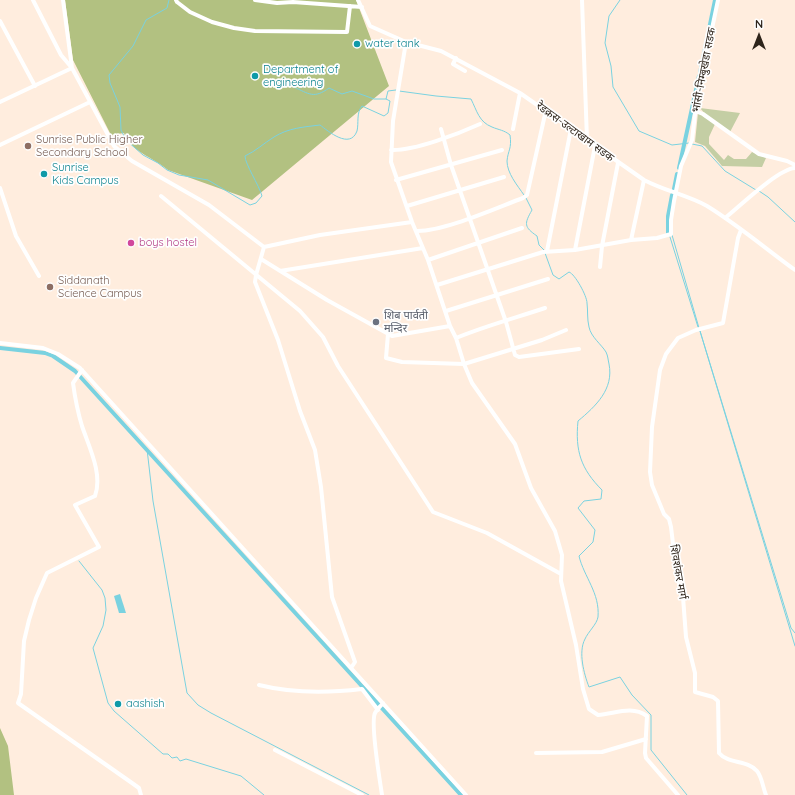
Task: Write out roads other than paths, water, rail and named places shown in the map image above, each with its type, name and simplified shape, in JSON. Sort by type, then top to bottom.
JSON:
[{"type":"street","points":[[33,0],[61,55],[72,68],[114,146],[132,161],[208,205],[264,246],[320,235],[412,222]]},
{"type":"street","points":[[63,0],[72,68]]},
{"type":"street","points":[[176,0],[190,12],[212,22],[234,28],[255,31],[348,32],[350,6]]},
{"type":"street","points":[[255,0],[277,3],[294,2],[362,7]]},
{"type":"street","name":"रेडक्रस-उल्टाखाम सडक","points":[[358,0],[370,26],[406,42],[441,51],[520,92],[644,180],[654,186],[676,192],[708,207],[795,270]]},
{"type":"street","points":[[582,0],[587,140]]},
{"type":"street","name":"भांसी-निम्बुखेडा सडक","points":[[631,240],[657,238],[671,234],[671,220],[681,166],[692,143],[695,111],[718,0]]},
{"type":"street","points":[[0,21],[35,86]]},
{"type":"street","points":[[406,42],[400,87],[393,121],[391,162],[396,180],[428,260],[450,326],[456,338],[472,383],[515,444],[531,488],[555,531],[562,555],[563,565],[561,574],[583,689],[589,709],[598,715],[621,710],[642,712],[647,716],[646,758],[678,795]]},
{"type":"street","points":[[456,58],[454,64],[465,72]]},
{"type":"street","points":[[0,102],[72,68]]},
{"type":"street","points":[[513,130],[520,92]]},
{"type":"street","points":[[0,146],[90,102]]},
{"type":"street","points":[[416,231],[425,231],[469,218],[523,198],[527,195],[546,110]]},
{"type":"street","points":[[695,111],[703,114],[759,154],[787,161],[795,166]]},
{"type":"street","points":[[391,150],[403,150],[443,138],[480,124]]},
{"type":"street","points":[[441,129],[450,165],[506,322],[515,355],[519,357],[579,349]]},
{"type":"street","points":[[545,251],[571,129]]},
{"type":"street","points":[[575,250],[595,146]]},
{"type":"street","points":[[396,180],[502,150]]},
{"type":"street","points":[[600,267],[602,246],[618,163]]},
{"type":"street","points":[[725,218],[778,174],[795,166]]},
{"type":"street","points":[[407,206],[504,177]]},
{"type":"street","points":[[437,285],[545,251],[553,252],[575,250],[631,240],[644,180]]},
{"type":"street","points":[[0,188],[16,236],[39,276]]},
{"type":"street","points":[[161,196],[300,310],[323,337],[338,366],[433,512],[487,533],[561,574]]},
{"type":"street","points":[[428,260],[522,228]]},
{"type":"street","name":"शिवशंकर मार्ग","points":[[741,230],[738,238],[723,323],[696,330],[678,338],[662,362],[654,401],[650,472],[652,485],[664,514],[669,519],[671,527],[677,577],[683,597],[686,637],[695,672],[695,692],[713,697],[718,701],[719,753],[725,758],[752,767],[757,771],[766,795]]},
{"type":"street","points":[[264,246],[256,275],[256,282],[278,340],[300,411],[315,450],[321,487],[332,597],[355,662],[351,668]]},
{"type":"street","points":[[279,271],[423,248]]},
{"type":"street","points":[[261,259],[279,271],[392,336],[450,326]]},
{"type":"street","points":[[446,311],[548,279]]},
{"type":"street","points":[[456,338],[478,329],[506,322],[545,308]]},
{"type":"street","points":[[388,334],[386,358],[402,362],[464,364],[513,349],[566,330]]},
{"type":"street","points":[[0,343],[43,348],[58,354],[80,372],[351,668],[381,706]]},
{"type":"street","points":[[80,372],[73,383],[74,394],[82,425],[94,458],[97,490],[95,496],[75,505],[99,547],[47,573],[36,598],[24,641],[21,694],[18,703],[135,785],[139,788],[141,795]]},
{"type":"street","points":[[259,685],[294,690],[338,692],[362,689],[381,706],[466,795]]},
{"type":"street","points":[[381,706],[375,713],[375,747],[382,795]]},
{"type":"street","points":[[536,753],[602,752],[646,739]]},
{"type":"street","points":[[275,750],[362,795]]},
{"type":"water","points":[[120,594],[126,613],[119,613],[114,596]]},
{"type":"waterway","points":[[169,0],[167,8],[146,20],[133,46],[109,75],[110,83],[120,107],[121,130],[126,140],[143,155],[167,170],[179,175],[208,180],[250,205],[256,203],[262,196],[247,164],[245,156],[279,134],[302,127],[320,125],[333,135],[344,139],[349,139],[354,136],[357,131],[358,115],[362,106],[384,116],[388,113],[390,101],[386,99],[388,91],[396,90]]},
{"type":"waterway","points":[[620,0],[609,16],[605,43],[611,66],[613,87],[639,131],[672,145],[689,143]]},
{"type":"waterway","points":[[700,73],[715,0]]},
{"type":"waterway","points":[[679,168],[699,76]]},
{"type":"waterway","points":[[294,87],[312,94],[319,93],[329,88],[342,94],[352,91],[374,99],[386,99]]},
{"type":"waterway","points":[[399,91],[471,99],[479,116],[484,122],[510,135],[511,143],[507,157],[507,165],[513,179],[524,195]]},
{"type":"waterway","points":[[692,144],[702,146],[725,171],[756,190]]},
{"type":"waterway","points":[[674,189],[677,174]]},
{"type":"waterway","points":[[759,191],[768,197],[795,222]]},
{"type":"waterway","points":[[668,233],[668,216],[672,195]]},
{"type":"waterway","points":[[526,198],[532,210],[527,222],[528,228],[537,236],[539,245],[544,250]]},
{"type":"waterway","points":[[672,235],[699,328]]},
{"type":"waterway","points":[[670,237],[698,327]]},
{"type":"waterway","points":[[545,253],[553,275],[559,279],[569,272],[574,277],[585,295],[590,331],[608,356],[610,373],[609,381],[602,396],[597,403],[578,421],[577,432],[579,450],[584,467],[602,490],[601,499],[584,501],[578,508],[595,530],[593,542],[579,556],[597,600],[598,608],[597,620],[586,636],[583,644],[582,663],[585,676],[589,687],[620,677],[632,695],[651,715],[651,750],[687,795]]},
{"type":"waterway","points":[[700,331],[795,646]]},
{"type":"waterway","points":[[700,331],[791,628],[795,633]]},
{"type":"waterway","points":[[0,348],[45,353],[53,356],[75,371],[461,795]]},
{"type":"waterway","points":[[147,449],[153,501],[187,693],[198,705],[211,713],[369,795]]},
{"type":"waterway","points":[[79,561],[102,590],[105,598],[106,610],[103,626],[93,648],[108,703],[114,711],[163,754],[168,754],[172,758],[177,757],[180,761],[186,759],[241,776],[264,795]]},
{"type":"place","name":"water tank","points":[[357,44]]},
{"type":"place","name":"Department of engineering","points":[[255,76]]},
{"type":"place","name":"Sunrise Public Higher Secondary School","points":[[28,146]]},
{"type":"place","name":"Sunrise Kids Campus","points":[[44,174]]},
{"type":"place","name":"boys hostel","points":[[131,243]]},
{"type":"place","name":"Siddanath Science Campus","points":[[50,287]]},
{"type":"place","name":"शिब पार्वती मन्दिर","points":[[376,322]]},
{"type":"place","name":"aashish","points":[[118,704]]}]
